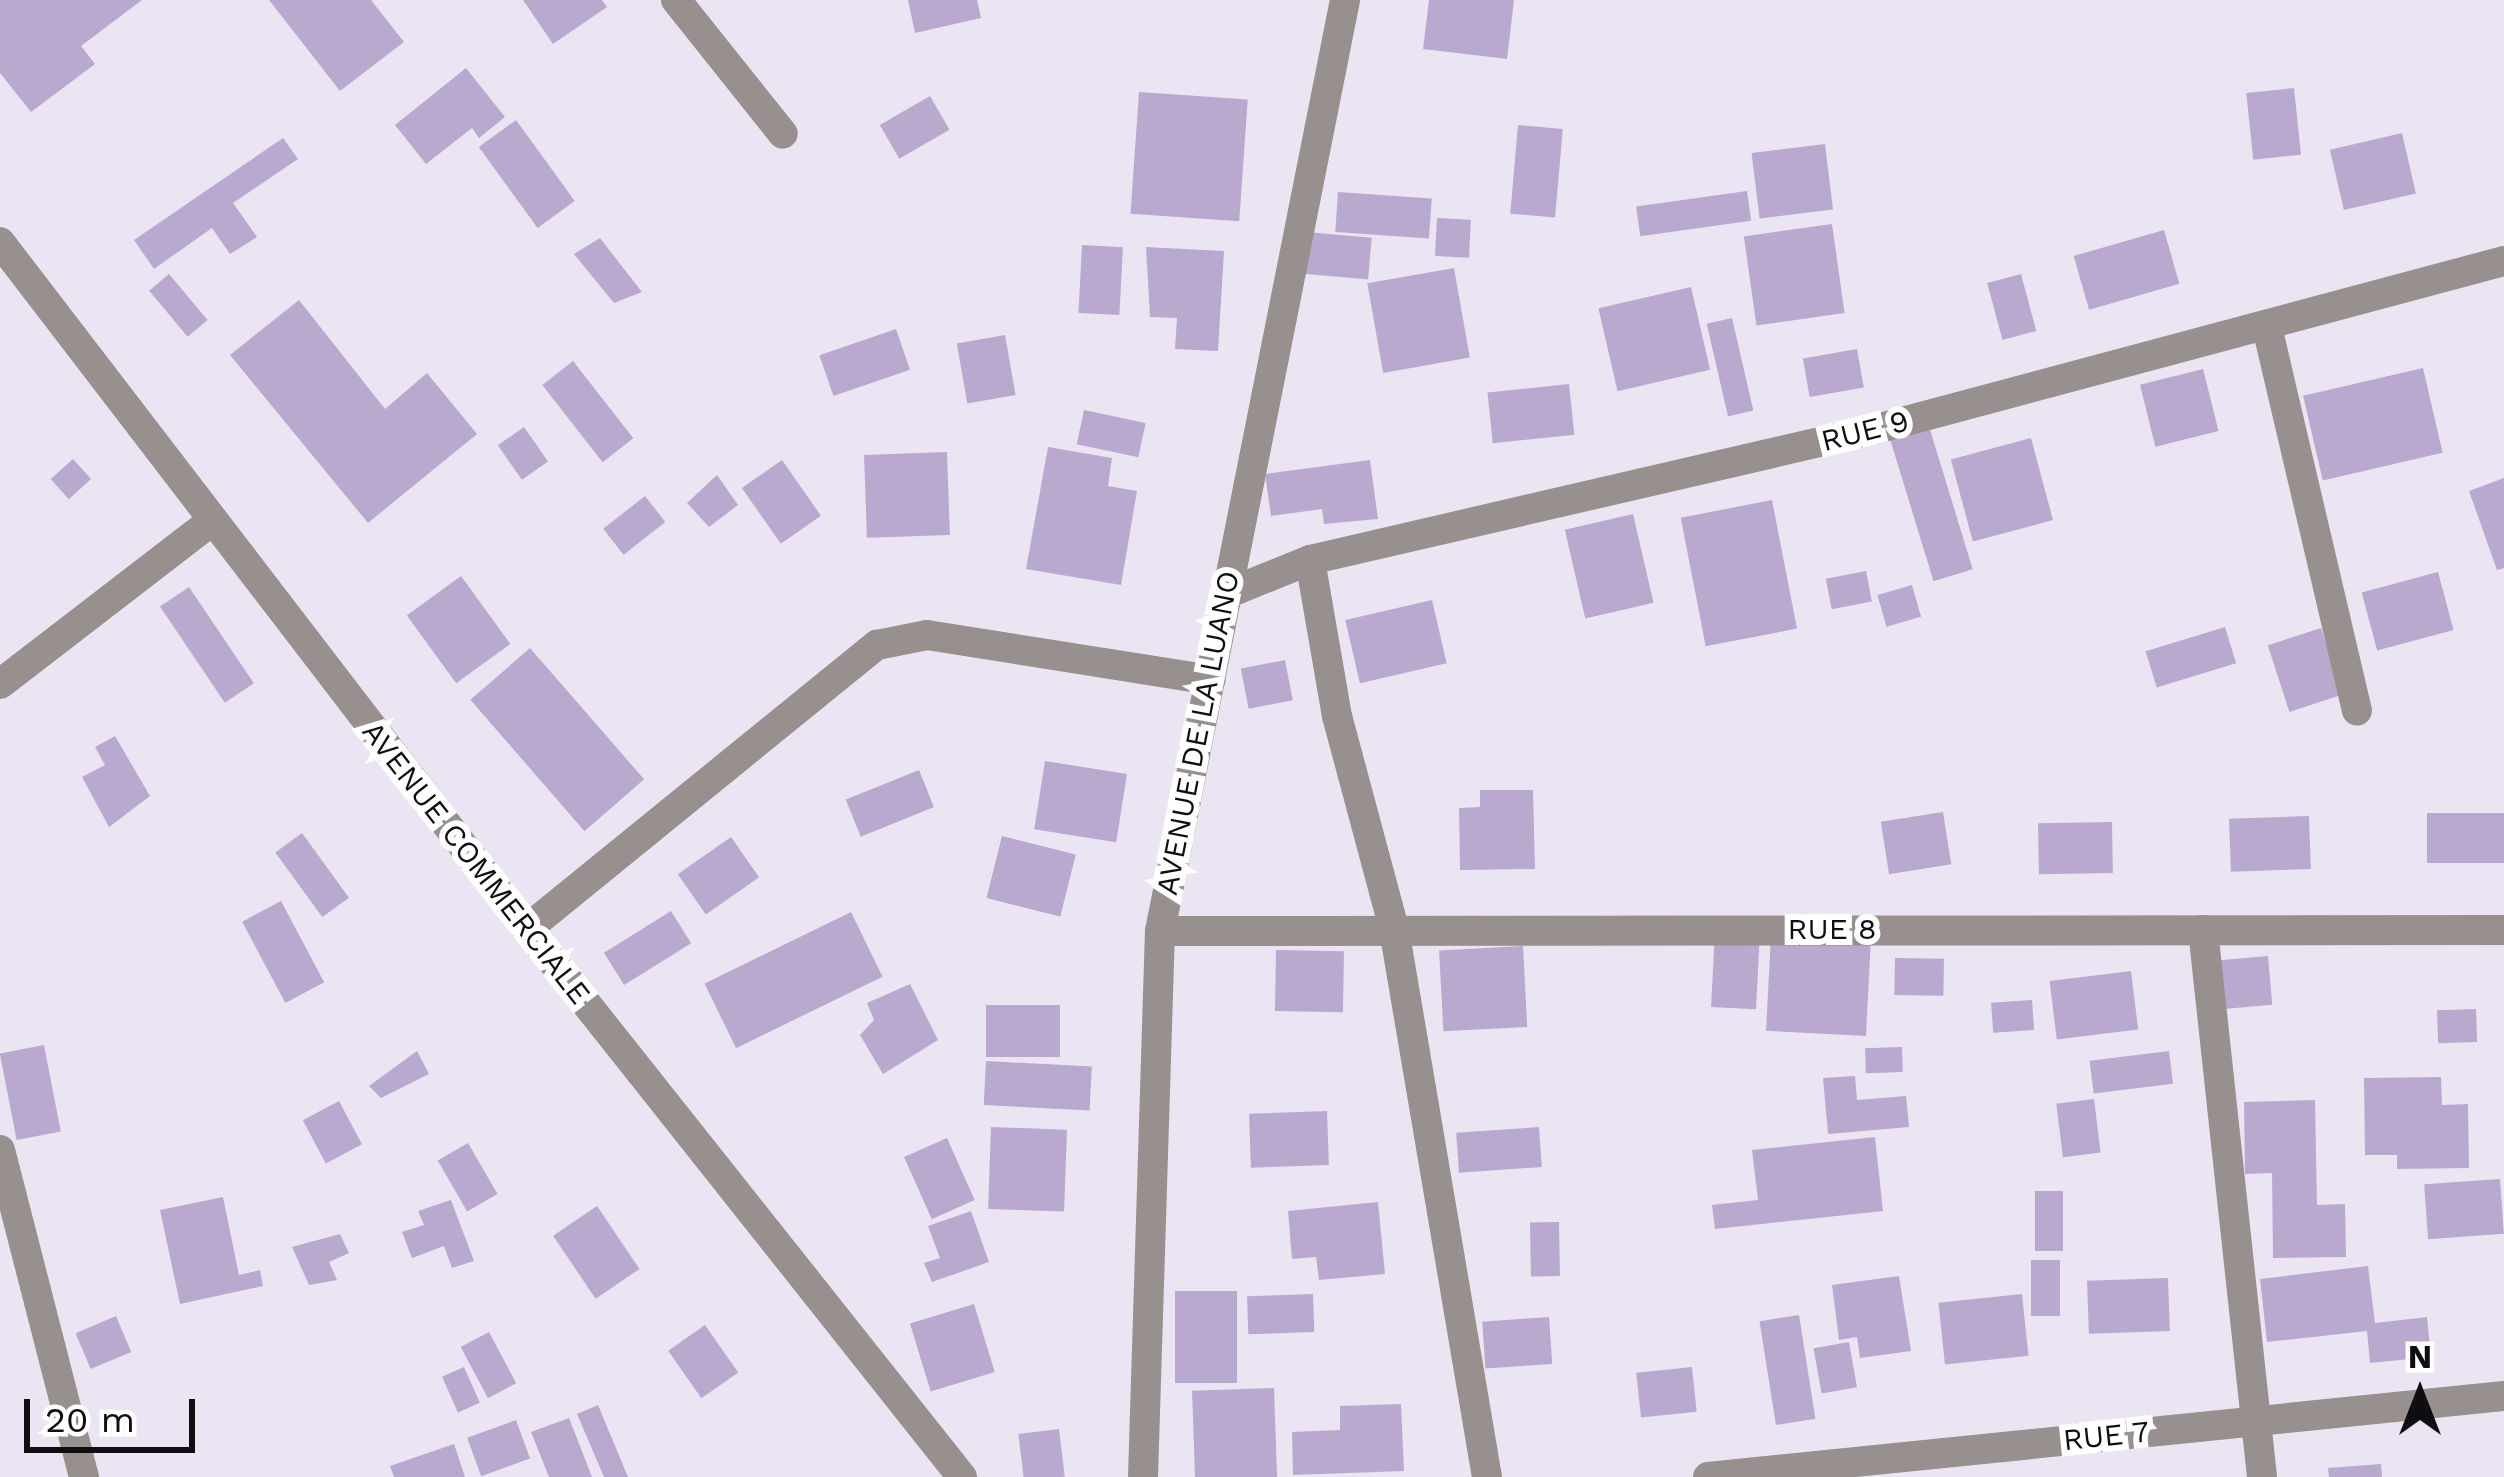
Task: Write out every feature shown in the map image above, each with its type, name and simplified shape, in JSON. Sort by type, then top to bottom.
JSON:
[{"type":"street","points":[[676,0],[783,134]]},
{"type":"street","name":"AVENUE DE LA LUANO","points":[[1143,1477],[1160,931],[1345,0]]},
{"type":"street","name":"AVENUE COMMERCIALE","points":[[0,242],[526,929],[962,1477]]},
{"type":"street","name":"RUE 9","points":[[1226,594],[1310,560],[1876,429],[2504,260]]},
{"type":"street","points":[[2266,327],[2357,710]]},
{"type":"street","points":[[0,684],[211,521]]},
{"type":"street","points":[[1310,560],[1337,716],[1394,929],[1486,1477]]},
{"type":"street","points":[[526,929],[877,645],[927,635],[1210,680]]},
{"type":"street","points":[[2204,930],[2261,1477]]},
{"type":"street","name":"RUE 8","points":[[1160,931],[2504,930]]},
{"type":"street","points":[[0,1150],[84,1477]]},
{"type":"street","name":"RUE 7","points":[[1708,1477],[2504,1396]]},
{"type":"building","points":[[0,0],[142,0],[81,46],[95,64],[31,112],[0,73]]},
{"type":"building","points":[[269,0],[371,0],[404,42],[340,91]]},
{"type":"building","points":[[523,0],[602,0],[607,7],[553,44]]},
{"type":"building","points":[[908,0],[977,0],[981,18],[915,33]]},
{"type":"building","points":[[1429,0],[1514,0],[1507,59],[1423,49]]},
{"type":"building","points":[[466,68],[505,117],[479,138],[472,128],[426,164],[395,125]]},
{"type":"building","points":[[2294,88],[2301,155],[2253,160],[2246,93]]},
{"type":"building","points":[[1139,92],[1248,100],[1239,221],[1130,214]]},
{"type":"building","points":[[930,96],[950,130],[899,159],[880,125]]},
{"type":"building","points":[[516,120],[575,201],[538,228],[479,147]]},
{"type":"building","points":[[1518,125],[1563,129],[1555,218],[1510,214]]},
{"type":"building","points":[[2402,133],[2416,193],[2344,210],[2330,150]]},
{"type":"building","points":[[283,138],[298,159],[233,203],[257,237],[230,254],[212,228],[154,269],[134,240]]},
{"type":"building","points":[[1825,144],[1833,210],[1760,219],[1752,153]]},
{"type":"building","points":[[1747,191],[1751,221],[1640,236],[1636,207]]},
{"type":"building","points":[[1338,192],[1432,199],[1429,238],[1335,232]]},
{"type":"building","points":[[1437,218],[1471,220],[1469,258],[1435,256]]},
{"type":"building","points":[[1832,224],[1845,313],[1756,326],[1744,236]]},
{"type":"building","points":[[2164,230],[2179,284],[2089,310],[2074,256]]},
{"type":"building","points":[[1307,232],[1372,238],[1368,280],[1303,274]]},
{"type":"building","points":[[600,238],[642,292],[614,303],[574,254]]},
{"type":"building","points":[[1082,245],[1123,247],[1119,315],[1078,313]]},
{"type":"building","points":[[1146,247],[1224,251],[1218,351],[1175,349],[1177,318],[1150,317]]},
{"type":"building","points":[[1454,268],[1470,358],[1383,373],[1367,283]]},
{"type":"building","points":[[169,274],[208,320],[188,337],[149,291]]},
{"type":"building","points":[[2021,274],[2036,331],[2002,340],[1987,283]]},
{"type":"building","points":[[1691,287],[1710,370],[1618,391],[1598,308]]},
{"type":"building","points":[[299,300],[385,409],[427,373],[477,434],[368,523],[230,355]]},
{"type":"building","points":[[1732,318],[1753,411],[1728,416],[1707,324]]},
{"type":"building","points":[[896,329],[910,370],[833,396],[819,355]]},
{"type":"building","points":[[1005,335],[1016,395],[967,404],[957,344]]},
{"type":"building","points":[[1857,349],[1864,387],[1810,397],[1803,359]]},
{"type":"building","points":[[573,361],[633,438],[603,462],[542,385]]},
{"type":"building","points":[[2423,368],[2443,453],[2323,480],[2303,396]]},
{"type":"building","points":[[2203,369],[2218,431],[2155,447],[2140,385]]},
{"type":"building","points":[[1569,384],[1574,435],[1493,443],[1487,393]]},
{"type":"building","points":[[1084,410],[1146,423],[1138,457],[1077,444]]},
{"type":"building","points":[[1928,423],[1973,569],[1934,581],[1889,435]]},
{"type":"building","points":[[524,427],[548,461],[522,480],[498,445]]},
{"type":"building","points":[[2031,438],[2053,520],[1973,542],[1951,459]]},
{"type":"building","points":[[1048,447],[1112,458],[1108,486],[1137,491],[1121,585],[1026,569]]},
{"type":"building","points":[[947,452],[950,535],[867,538],[864,455]]},
{"type":"building","points":[[73,459],[91,479],[69,499],[51,479]]},
{"type":"building","points":[[782,460],[821,516],[781,544],[742,488]]},
{"type":"building","points":[[1370,460],[1378,519],[1324,524],[1322,509],[1271,516],[1265,474]]},
{"type":"building","points":[[717,475],[738,505],[709,527],[687,503]]},
{"type":"building","points":[[2504,478],[2504,568],[2497,570],[2469,491]]},
{"type":"building","points":[[645,496],[665,522],[624,555],[603,529]]},
{"type":"building","points":[[1772,500],[1797,629],[1706,646],[1681,518]]},
{"type":"building","points":[[1633,514],[1653,603],[1585,618],[1565,530]]},
{"type":"building","points":[[1866,571],[1872,601],[1832,609],[1826,579]]},
{"type":"building","points":[[2438,572],[2454,630],[2377,650],[2362,592]]},
{"type":"building","points":[[461,576],[510,644],[456,683],[407,615]]},
{"type":"building","points":[[1912,585],[1921,617],[1886,627],[1877,595]]},
{"type":"building","points":[[189,587],[254,683],[225,703],[160,607]]},
{"type":"building","points":[[1432,600],[1447,663],[1360,683],[1345,620]]},
{"type":"building","points":[[2225,627],[2236,663],[2157,688],[2146,651]]},
{"type":"building","points":[[2321,628],[2343,695],[2289,712],[2268,645]]},
{"type":"building","points":[[530,648],[644,779],[585,831],[470,700]]},
{"type":"building","points":[[1285,660],[1293,700],[1249,709],[1241,669]]},
{"type":"building","points":[[115,736],[150,796],[109,827],[82,777],[105,765],[95,747]]},
{"type":"building","points":[[1045,761],[1127,774],[1116,842],[1034,829]]},
{"type":"building","points":[[919,770],[934,807],[861,837],[846,800]]},
{"type":"building","points":[[1480,790],[1533,790],[1535,869],[1460,870],[1459,808],[1480,807]]},
{"type":"building","points":[[1943,812],[1951,864],[1889,874],[1881,822]]},
{"type":"building","points":[[2427,813],[2504,813],[2504,863],[2427,863]]},
{"type":"building","points":[[2309,816],[2311,869],[2231,872],[2229,819]]},
{"type":"building","points":[[2112,822],[2113,873],[2039,874],[2038,823]]},
{"type":"building","points":[[302,833],[349,898],[322,917],[275,852]]},
{"type":"building","points":[[1002,836],[1076,854],[1060,916],[987,898]]},
{"type":"building","points":[[731,837],[759,877],[706,914],[678,874]]},
{"type":"building","points":[[281,901],[324,982],[285,1003],[242,922]]},
{"type":"building","points":[[671,911],[691,943],[624,985],[604,953]]},
{"type":"building","points":[[851,912],[883,977],[736,1048],[704,983]]},
{"type":"building","points":[[1715,931],[1760,933],[1756,1009],[1711,1007]]},
{"type":"building","points":[[1771,936],[1871,941],[1866,1036],[1766,1031]]},
{"type":"building","points":[[1523,946],[1527,1027],[1443,1031],[1439,950]]},
{"type":"building","points":[[1276,950],[1344,951],[1343,1012],[1275,1011]]},
{"type":"building","points":[[2268,956],[2272,1005],[2221,1009],[2217,960]]},
{"type":"building","points":[[1895,958],[1944,959],[1943,996],[1894,995]]},
{"type":"building","points":[[2131,971],[2138,1030],[2057,1040],[2050,981]]},
{"type":"building","points":[[910,984],[938,1040],[883,1074],[860,1035],[874,1020],[867,1003]]},
{"type":"building","points":[[2032,1000],[2034,1030],[1993,1033],[1991,1003]]},
{"type":"building","points":[[986,1005],[1060,1005],[1060,1057],[986,1057]]},
{"type":"building","points":[[2476,1009],[2477,1042],[2438,1043],[2437,1010]]},
{"type":"building","points":[[44,1045],[61,1131],[17,1140],[0,1054]]},
{"type":"building","points":[[1902,1047],[1903,1072],[1866,1073],[1865,1048]]},
{"type":"building","points":[[417,1051],[429,1074],[381,1098],[369,1086]]},
{"type":"building","points":[[2169,1051],[2173,1084],[2094,1094],[2090,1061]]},
{"type":"building","points":[[986,1061],[1092,1067],[1090,1110],[984,1105]]},
{"type":"building","points":[[1855,1076],[1857,1100],[1906,1096],[1909,1127],[1828,1134],[1823,1078]]},
{"type":"building","points":[[2441,1077],[2442,1105],[2468,1104],[2469,1168],[2397,1169],[2397,1155],[2365,1155],[2364,1078]]},
{"type":"building","points":[[2094,1099],[2101,1153],[2063,1157],[2056,1104]]},
{"type":"building","points":[[2315,1100],[2317,1205],[2345,1204],[2346,1257],[2273,1258],[2272,1173],[2245,1174],[2244,1102]]},
{"type":"building","points":[[339,1101],[362,1144],[326,1164],[303,1120]]},
{"type":"building","points":[[1327,1111],[1329,1165],[1251,1168],[1249,1114]]},
{"type":"building","points":[[991,1127],[1067,1130],[1064,1212],[988,1209]]},
{"type":"building","points":[[1539,1127],[1542,1167],[1459,1173],[1456,1133]]},
{"type":"building","points":[[1875,1137],[1883,1211],[1715,1229],[1712,1205],[1758,1200],[1752,1150]]},
{"type":"building","points":[[947,1138],[975,1200],[932,1219],[904,1157]]},
{"type":"building","points":[[468,1143],[498,1194],[467,1212],[438,1160]]},
{"type":"building","points":[[2500,1179],[2504,1234],[2428,1239],[2424,1184]]},
{"type":"building","points":[[2035,1191],[2063,1191],[2063,1251],[2035,1251]]},
{"type":"building","points":[[223,1197],[239,1275],[260,1270],[263,1286],[180,1304],[160,1210]]},
{"type":"building","points":[[451,1200],[474,1261],[452,1268],[444,1246],[412,1258],[402,1232],[424,1225],[418,1211]]},
{"type":"building","points":[[1378,1202],[1385,1274],[1319,1280],[1316,1257],[1292,1259],[1288,1211]]},
{"type":"building","points":[[597,1206],[639,1269],[596,1299],[553,1236]]},
{"type":"building","points":[[971,1211],[989,1262],[932,1282],[924,1263],[940,1258],[928,1226]]},
{"type":"building","points":[[1559,1222],[1560,1276],[1531,1276],[1530,1223]]},
{"type":"building","points":[[340,1234],[349,1253],[329,1262],[337,1280],[309,1285],[292,1247]]},
{"type":"building","points":[[2031,1260],[2060,1260],[2060,1316],[2031,1316]]},
{"type":"building","points":[[2368,1266],[2375,1323],[2427,1317],[2431,1357],[2370,1363],[2367,1331],[2267,1342],[2260,1279]]},
{"type":"building","points":[[1899,1276],[1911,1351],[1860,1358],[1857,1337],[1839,1340],[1832,1285]]},
{"type":"building","points":[[2168,1278],[2170,1331],[2089,1334],[2087,1281]]},
{"type":"building","points":[[1175,1291],[1237,1291],[1237,1383],[1175,1383]]},
{"type":"building","points":[[1313,1294],[1314,1332],[1248,1334],[1247,1296]]},
{"type":"building","points":[[2022,1294],[2028,1356],[1945,1364],[1938,1303]]},
{"type":"building","points":[[974,1304],[995,1372],[931,1391],[910,1324]]},
{"type":"building","points":[[1799,1315],[1815,1419],[1776,1425],[1759,1321]]},
{"type":"building","points":[[116,1316],[131,1352],[91,1369],[75,1333]]},
{"type":"building","points":[[1549,1317],[1552,1364],[1485,1369],[1482,1322]]},
{"type":"building","points":[[705,1325],[738,1373],[701,1398],[668,1351]]},
{"type":"building","points":[[489,1332],[516,1383],[488,1398],[461,1347]]},
{"type":"building","points":[[1849,1342],[1857,1387],[1822,1394],[1814,1348]]},
{"type":"building","points":[[464,1367],[480,1403],[458,1412],[442,1377]]},
{"type":"building","points":[[1692,1367],[1697,1412],[1641,1418],[1636,1373]]},
{"type":"building","points":[[1274,1388],[1277,1477],[1195,1477],[1192,1391]]},
{"type":"building","points":[[1401,1404],[1404,1471],[1293,1475],[1292,1432],[1340,1430],[1340,1406]]},
{"type":"building","points":[[598,1405],[628,1477],[604,1477],[577,1414]]},
{"type":"building","points":[[569,1418],[592,1477],[549,1477],[531,1432]]},
{"type":"building","points":[[516,1420],[530,1459],[481,1476],[467,1438]]},
{"type":"building","points":[[1059,1429],[1065,1477],[1024,1477],[1018,1434]]},
{"type":"building","points":[[454,1444],[465,1477],[394,1477],[390,1466]]},
{"type":"building","points":[[2381,1464],[2382,1477],[2329,1477],[2328,1468]]}]
